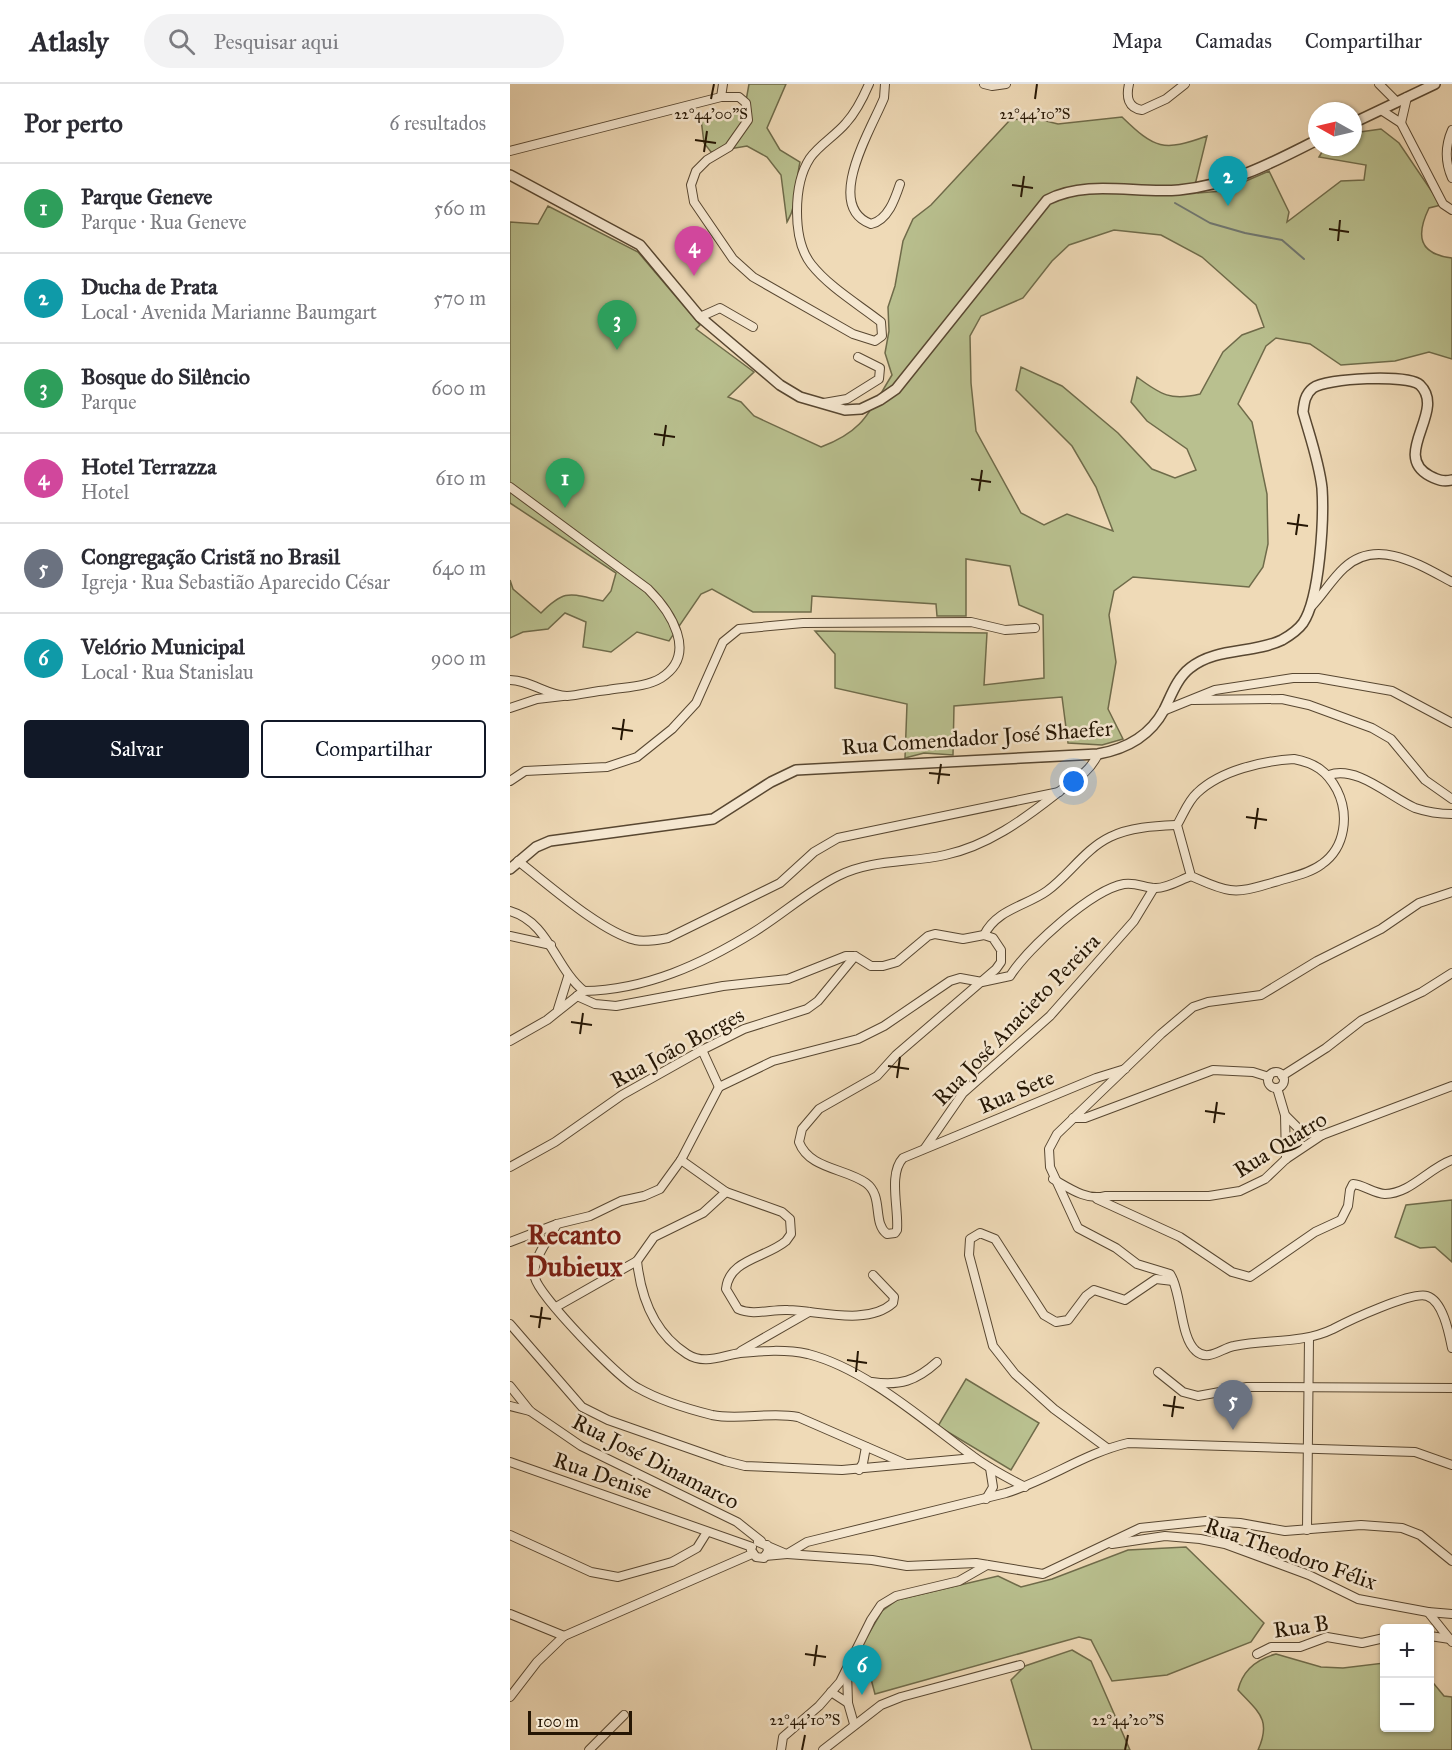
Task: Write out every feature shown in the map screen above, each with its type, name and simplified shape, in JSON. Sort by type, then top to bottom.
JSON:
[{"type":"street","points":[[721,97],[723,84]]},
{"type":"street","points":[[510,151],[721,97],[739,97],[746,103],[748,120],[729,147],[707,160],[696,171],[691,185],[694,202],[733,259],[753,277],[853,334],[875,341],[882,336],[881,322],[846,296],[811,263],[802,241],[796,208],[800,181],[811,157],[846,123],[869,84]]},
{"type":"street","points":[[885,84],[884,98],[849,184],[852,202],[860,216],[871,224],[880,221],[891,207],[900,184]]},
{"type":"street","points":[[984,84],[1006,84]]},
{"type":"street","points":[[1129,84],[1127,96],[1132,107],[1148,109],[1185,84]]},
{"type":"street","points":[[1379,84],[1397,102]]},
{"type":"street","points":[[1362,119],[1435,84]]},
{"type":"street","points":[[1401,123],[1407,97]]},
{"type":"street","points":[[1381,110],[1401,123],[1443,204],[1452,210]]},
{"type":"street","points":[[1452,129],[1448,142],[1446,166],[1452,178]]},
{"type":"street","points":[[510,175],[640,245],[700,317],[780,385],[800,397],[845,410],[861,409],[896,389],[1047,200],[1071,190],[1088,188],[1164,191],[1213,184],[1240,178],[1308,144]]},
{"type":"street","points":[[700,317],[720,308],[753,327]]},
{"type":"street","points":[[819,404],[847,399],[879,380],[880,368],[858,357]]},
{"type":"street","name":"Rua Comendador José Shaefer","points":[[510,869],[536,847],[550,841],[713,819],[771,782],[796,770],[1067,753],[1098,754],[1121,749],[1140,738],[1163,711],[1177,684],[1191,667],[1224,653],[1269,645],[1283,639],[1302,624],[1309,609],[1317,571],[1322,507],[1320,476],[1303,412],[1308,392],[1328,381],[1405,379],[1418,383],[1427,394],[1428,403],[1415,450],[1418,466],[1441,481],[1452,480]]},
{"type":"street","points":[[510,487],[648,590],[666,607],[678,631],[680,645],[670,670],[660,678],[646,684],[537,699],[510,708]]},
{"type":"street","points":[[1309,609],[1344,568],[1359,559],[1374,556],[1402,557],[1452,582]]},
{"type":"street","points":[[510,781],[525,771],[608,767],[638,757],[672,729],[696,703],[720,647],[731,634],[739,630],[755,626],[803,622],[971,622],[1005,630],[1035,628]]},
{"type":"street","points":[[1163,711],[1205,693],[1233,686],[1318,678],[1392,691],[1452,723]]},
{"type":"street","points":[[510,680],[531,683],[564,696]]},
{"type":"street","points":[[1190,700],[1282,699],[1308,705],[1372,728],[1391,739],[1425,780],[1452,799]]},
{"type":"street","points":[[510,1041],[558,1011],[580,993],[631,987],[672,975],[755,931],[837,876],[869,866],[945,855],[966,848],[1020,822],[1087,771],[1098,754]]},
{"type":"street","points":[[510,1242],[557,1224],[579,1220],[621,1201],[652,1193],[666,1182],[681,1160],[719,1087],[773,1061],[858,1040],[884,1026],[950,981],[960,978],[978,982],[1010,976],[1027,951],[1089,900],[1109,889],[1135,883],[1154,888],[1191,876],[1219,887],[1240,890],[1307,872],[1322,864],[1336,848],[1345,817],[1341,799],[1329,775],[1315,765],[1294,759],[1271,760],[1224,776],[1198,792],[1177,825],[1191,876]]},
{"type":"street","points":[[1329,775],[1341,772],[1354,776],[1413,807],[1440,814],[1452,814]]},
{"type":"street","points":[[518,861],[605,925],[637,940],[654,941],[668,938],[780,883],[823,845],[838,838],[1059,792]]},
{"type":"street","points":[[984,935],[996,920],[1011,909],[1048,891],[1108,837],[1137,828],[1177,825]]},
{"type":"street","name":"Rua José Anacieto Pereira","points":[[925,1148],[963,1093],[1050,1016],[1134,921],[1154,888]]},
{"type":"street","points":[[1452,892],[1419,903],[1381,929],[1317,961],[1261,995],[1208,1002],[1193,1007],[1073,1118],[1051,1143],[1049,1157],[1053,1179],[1082,1232],[1116,1248],[1137,1264],[1167,1272],[1173,1281],[1189,1340],[1196,1352],[1202,1355],[1216,1354],[1232,1346],[1309,1338],[1363,1314],[1422,1295],[1432,1298],[1437,1305],[1452,1348]]},
{"type":"street","points":[[510,911],[527,918],[551,945],[568,977],[580,993],[595,1004],[615,1006],[723,987],[788,979],[842,957],[855,957],[871,966],[883,966],[897,962],[928,936],[935,934],[963,939],[984,935],[993,938],[1000,947],[1000,965],[978,982]]},
{"type":"street","points":[[510,936],[551,945]]},
{"type":"street","name":"Rua João Borges","points":[[510,1167],[555,1142],[622,1095],[702,1050],[744,1029],[807,1009],[818,1001],[855,957]]},
{"type":"street","points":[[1282,1076],[1326,1048],[1362,1020],[1410,999],[1452,973]]},
{"type":"street","points":[[558,1011],[568,977]]},
{"type":"street","name":"Rua Sete","points":[[978,982],[896,1055],[877,1076],[819,1109],[802,1129],[800,1142],[809,1158],[852,1175],[872,1188],[876,1197],[881,1227],[887,1234],[895,1233],[897,1230],[896,1177],[900,1161],[925,1148],[1096,1078],[1125,1069]]},
{"type":"street","points":[[702,1050],[719,1087]]},
{"type":"street","points":[[1073,1118],[1094,1114],[1213,1070],[1234,1070],[1269,1077],[1276,1072],[1282,1076],[1283,1083],[1277,1088]]},
{"type":"street","points":[[1269,1077],[1269,1084],[1277,1088],[1285,1115],[1286,1159]]},
{"type":"street","name":"Rua Quatro","points":[[1053,1179],[1097,1199],[1105,1196],[1232,1194],[1264,1179],[1286,1159],[1322,1135],[1452,1086]]},
{"type":"street","points":[[1285,1115],[1302,1132],[1322,1135]]},
{"type":"street","points":[[681,1160],[726,1192],[782,1212],[790,1219],[791,1234],[782,1245],[740,1265],[730,1274],[726,1289],[734,1305],[744,1311],[858,1314],[888,1307],[893,1303],[893,1294],[873,1275]]},
{"type":"street","points":[[1097,1199],[1180,1237],[1232,1272],[1250,1277],[1315,1232],[1341,1220],[1348,1206],[1353,1184],[1383,1194],[1396,1192],[1436,1167],[1452,1160]]},
{"type":"street","points":[[556,1307],[637,1261],[654,1237],[703,1213],[726,1192]]},
{"type":"street","points":[[557,1224],[537,1259],[535,1277],[556,1307],[620,1376],[637,1388],[712,1415],[782,1414],[798,1417],[907,1464]]},
{"type":"street","points":[[1107,1448],[1053,1409],[1015,1374],[993,1346],[969,1255],[970,1239],[980,1233],[994,1239],[1044,1315],[1056,1322],[1068,1320],[1086,1296],[1094,1290],[1125,1300],[1156,1279],[1173,1281]]},
{"type":"street","points":[[637,1261],[640,1284],[649,1310],[677,1346],[699,1359],[711,1360],[737,1354],[784,1351],[809,1355],[868,1381],[974,1458],[1025,1487]]},
{"type":"street","points":[[737,1354],[810,1312]]},
{"type":"street","points":[[510,1324],[582,1407],[608,1420],[741,1465],[859,1470],[974,1458]]},
{"type":"street","points":[[1303,1530],[1308,1450],[1309,1338]]},
{"type":"street","points":[[868,1381],[888,1384],[908,1383],[937,1362]]},
{"type":"street","points":[[1158,1372],[1183,1392],[1193,1396],[1205,1396],[1247,1387],[1452,1388]]},
{"type":"street","name":"Rua José Dinamarco","points":[[510,1386],[530,1411],[581,1446],[736,1522],[764,1543],[786,1553]]},
{"type":"street","points":[[510,1406],[530,1411]]},
{"type":"street","points":[[786,1553],[807,1542],[986,1499],[1025,1487],[1107,1448],[1146,1442],[1308,1450],[1415,1452],[1452,1465]]},
{"type":"street","points":[[954,1460],[959,1445]]},
{"type":"street","points":[[859,1470],[866,1447]]},
{"type":"street","name":"Rua Denise","points":[[510,1462],[708,1532],[752,1550],[758,1558],[786,1553]]},
{"type":"street","points":[[986,1499],[993,1487],[990,1468]]},
{"type":"street","points":[[786,1553],[907,1566],[968,1563],[1043,1574],[1108,1545],[1128,1532],[1167,1524],[1226,1522],[1286,1531],[1360,1525],[1402,1528],[1420,1535],[1452,1561]]},
{"type":"street","points":[[510,1535],[591,1572],[618,1577],[672,1563],[696,1548],[708,1532]]},
{"type":"street","name":"Rua Theodoro Félix","points":[[1108,1545],[1148,1537],[1200,1539],[1225,1544],[1309,1575],[1358,1599],[1428,1612],[1452,1614]]},
{"type":"street","points":[[510,1696],[537,1662],[564,1636],[764,1543],[768,1551],[765,1556]]},
{"type":"street","points":[[780,1746],[783,1737],[831,1692],[847,1671],[871,1620],[888,1600],[959,1581],[987,1565]]},
{"type":"street","points":[[1428,1612],[1451,1640]]},
{"type":"street","points":[[510,1614],[564,1636]]},
{"type":"street","name":"Rua B","points":[[1257,1654],[1271,1647],[1300,1647],[1327,1636],[1357,1643],[1380,1639]]},
{"type":"street","points":[[1434,1637],[1451,1640]]},
{"type":"street","points":[[823,1750],[881,1705],[902,1697],[1020,1665]]},
{"type":"street","points":[[847,1671],[848,1703],[854,1724]]},
{"type":"street","points":[[831,1692],[848,1703]]},
{"type":"street","points":[[589,1750],[624,1715]]},
{"type":"green space","points":[[749,84],[786,84],[767,128],[780,150],[800,162],[795,201],[787,222],[781,175],[767,157],[747,146],[711,152],[704,143],[701,119],[710,112],[744,112]]},
{"type":"green space","points":[[1122,117],[1143,136],[1160,144],[1169,145],[1207,136],[1195,185],[1198,193],[1223,191],[1269,171],[1289,212],[1287,222],[1341,181],[1364,180],[1366,165],[1319,157],[1362,156],[1362,132],[1381,129],[1399,143],[1441,205],[1429,208],[1425,218],[1422,235],[1426,248],[1441,256],[1452,258],[1452,359],[1429,352],[1395,361],[1341,365],[1310,344],[1276,338],[1266,346],[1238,404],[1252,422],[1267,494],[1268,544],[1263,567],[1249,587],[1133,577],[1114,591],[1109,615],[1116,662],[1108,709],[1123,739],[1102,745],[1068,743],[1062,697],[954,706],[953,755],[924,753],[905,758],[907,704],[835,688],[835,654],[815,631],[987,633],[984,685],[1044,678],[1043,615],[1019,605],[1010,566],[966,559],[966,616],[937,616],[936,604],[812,596],[811,612],[753,612],[712,589],[701,594],[669,641],[637,632],[611,652],[583,647],[586,622],[565,613],[548,629],[523,632],[510,638],[510,580],[513,589],[541,613],[563,596],[583,596],[603,601],[611,591],[616,573],[510,503],[510,222],[538,224],[548,206],[638,252],[700,325],[696,329],[754,372],[728,397],[741,402],[754,416],[821,447],[847,434],[864,419],[892,375],[885,353],[889,331],[888,307],[895,286],[903,241],[913,219],[931,205],[1010,120],[1034,118],[1058,124]],"holes":[[[1114,230],[1161,235],[1202,257],[1256,305],[1264,327],[1242,335],[1223,352],[1200,394],[1181,397],[1167,395],[1137,377],[1131,402],[1147,421],[1187,449],[1196,470],[1175,478],[1152,469],[1118,433],[1062,386],[1021,367],[1016,390],[1072,446],[1096,487],[1113,531],[1067,514],[1044,525],[1021,513],[976,431],[971,383],[970,336],[981,316],[1023,298],[1052,261],[1069,245]]]},
{"type":"green space","points":[[1452,1200],[1452,1262],[1435,1247],[1420,1248],[1395,1237],[1406,1205]]},
{"type":"green space","points":[[966,1379],[1039,1423],[1011,1470],[938,1426]]},
{"type":"green space","points":[[1186,1547],[1264,1623],[1251,1642],[1167,1675],[1112,1681],[1091,1640],[1079,1637],[875,1694],[862,1645],[882,1611],[897,1600],[998,1576],[1021,1587],[1052,1579],[1128,1550]]},
{"type":"green space","points":[[1072,1650],[1091,1661],[1130,1750],[1032,1750],[1011,1680],[1025,1666]]},
{"type":"green space","points":[[1276,1654],[1321,1667],[1343,1668],[1380,1663],[1380,1732],[1434,1732],[1434,1684],[1444,1696],[1452,1697],[1452,1750],[1258,1750],[1264,1731],[1261,1717],[1238,1690],[1247,1671],[1263,1659]]},
{"type":"waterway","points":[[1175,203],[1210,223],[1282,240],[1304,259]]},
{"type":"place","name":"Ducha de Prata","points":[[1228,206]]},
{"type":"place","name":"Hotel Terrazza","points":[[694,276]]},
{"type":"place","name":"Bosque do Silêncio","points":[[617,350]]},
{"type":"place","name":"Parque Geneve","points":[[565,508]]},
{"type":"place","name":"Congregação Cristã no Brasil","points":[[1233,1430]]},
{"type":"place","name":"Velório Municipal","points":[[862,1695]]},
{"type":"district","name":"Recanto Dubieux","points":[[574,1250]]}]
